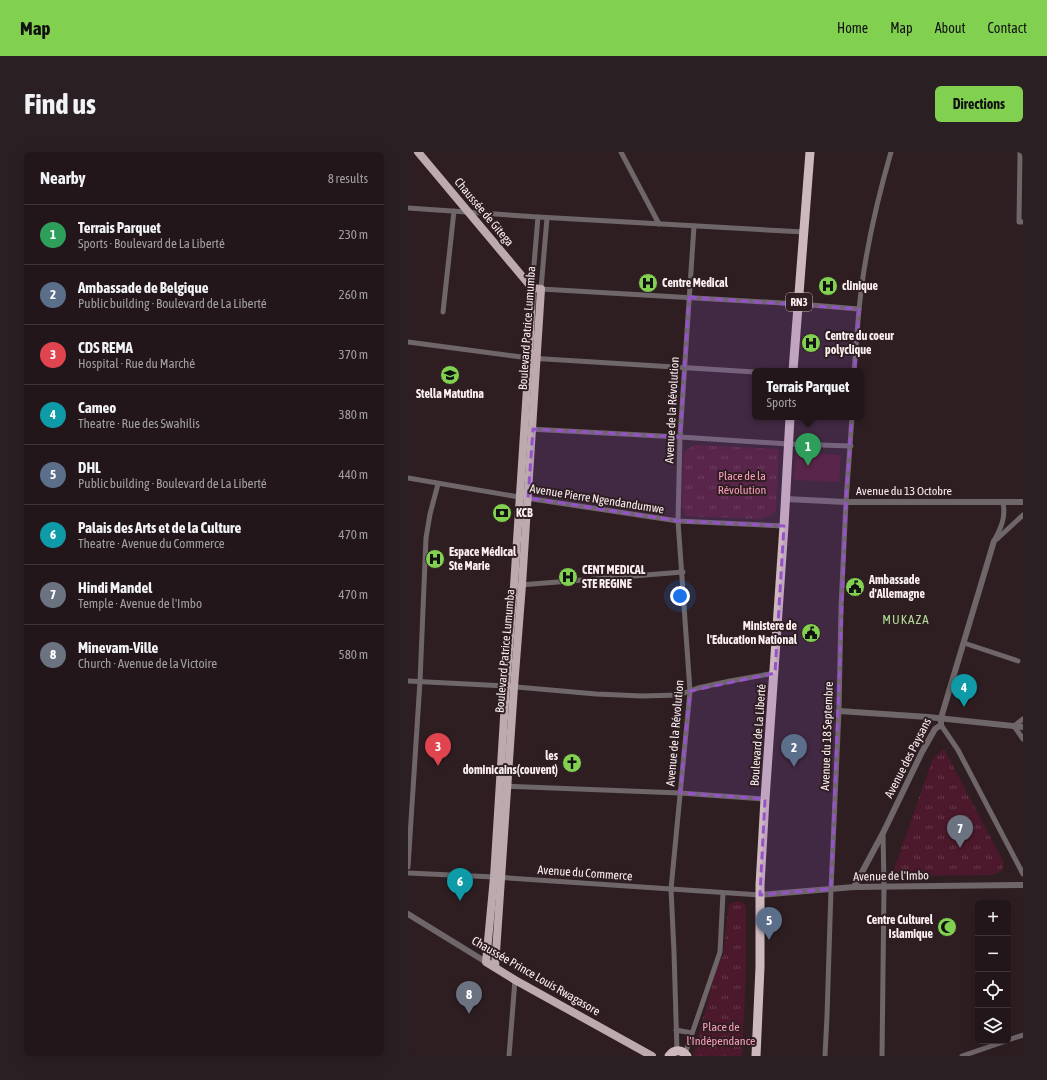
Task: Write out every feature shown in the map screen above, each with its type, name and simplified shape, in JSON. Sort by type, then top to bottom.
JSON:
[{"type":"highway","name":"RN3","points":[[793,368],[810,152]]},
{"type":"highway","name":"Boulevard de La Liberté","points":[[756,1056],[760,967],[760,895],[765,799],[775,673],[790,420]]},
{"type":"main road","name":"Chaussée de Gitega","points":[[418,152],[532,288]]},
{"type":"main road","points":[[532,288],[541,289]]},
{"type":"main road","name":"Boulevard Patrice Lumumba","points":[[532,288],[533,358]]},
{"type":"main road","name":"Boulevard Patrice Lumumba","points":[[495,967],[498,878],[510,687],[533,358],[541,289]]},
{"type":"main road","name":"Boulevard Patrice Lumumba","points":[[486,962],[498,878]]},
{"type":"main road","name":"Chaussée Prince Louis Rwagasore","points":[[486,962],[515,980],[652,1056]]},
{"type":"street","points":[[621,152],[659,224]]},
{"type":"street","points":[[854,368],[859,309],[870,237],[881,186],[891,152]]},
{"type":"street","points":[[1020,152],[1019,222],[1023,222]]},
{"type":"street","points":[[408,208],[547,218],[804,232]]},
{"type":"street","points":[[443,312],[454,211]]},
{"type":"street","name":"Boulevard Patrice Lumumba","points":[[532,288],[538,217]]},
{"type":"street","name":"Boulevard Patrice Lumumba","points":[[541,289],[547,218]]},
{"type":"street","name":"Avenue de la Révolution","points":[[680,1054],[676,1030],[671,889],[690,691],[683,572],[678,521],[680,436],[694,226]]},
{"type":"street","points":[[541,289],[689,297],[859,309]]},
{"type":"street","points":[[408,342],[533,358],[752,372]]},
{"type":"street","name":"Avenue du 18 Septembre","points":[[825,1056],[828,1016],[831,889],[839,711],[841,608],[852,420]]},
{"type":"street","points":[[528,429],[680,436],[789,444],[851,446]]},
{"type":"street","name":"Avenue Pierre Ngendandumwe","points":[[408,478],[524,498],[678,521],[784,526]]},
{"type":"street","points":[[408,868],[420,682],[426,538],[430,514],[438,484]]},
{"type":"street","name":"Avenue du 13 Octobre","points":[[786,500],[846,502],[1023,502]]},
{"type":"street","name":"Avenue des Paysans","points":[[854,887],[883,833],[922,752],[935,729],[941,722],[994,541],[1003,523],[1005,510],[1004,503]]},
{"type":"street","points":[[994,541],[1023,515]]},
{"type":"street","points":[[518,586],[683,572]]},
{"type":"street","points":[[964,643],[1018,662]]},
{"type":"street","points":[[408,681],[629,696],[679,694],[723,682],[775,673]]},
{"type":"street","points":[[839,711],[941,722],[1023,727]]},
{"type":"street","points":[[1014,726],[1023,719]]},
{"type":"street","points":[[941,722],[958,750],[1023,874]]},
{"type":"street","points":[[1014,726],[1023,739]]},
{"type":"street","points":[[504,786],[680,793],[765,799]]},
{"type":"street","points":[[882,1056],[884,887],[883,833]]},
{"type":"street","name":"Avenue du Commerce","points":[[408,873],[760,895]]},
{"type":"street","name":"Avenue de l'Imbo","points":[[760,895],[854,887],[1023,885]]},
{"type":"street","points":[[680,1054],[692,1033],[720,952],[723,893]]},
{"type":"street","name":"Chaussée Prince Louis Rwagasore","points":[[408,914],[486,962]]},
{"type":"street","points":[[509,1056],[515,980]]},
{"type":"street","points":[[676,1030],[692,1033]]},
{"type":"street","points":[[1011,1040],[1022,1037]]},
{"type":"street","points":[[962,1056],[998,1044]]},
{"type":"highlighted area","points":[[689,297],[859,309],[846,502],[831,889],[760,895],[765,799],[680,793],[690,691],[775,673],[784,526],[678,521],[528,498],[533,429],[680,437]]},
{"type":"green space","name":"Place de la Révolution","points":[[694,445],[779,449],[776,510],[772,515],[760,519],[686,516],[681,507],[684,452]]},
{"type":"green space","points":[[796,452],[841,455],[839,482],[794,480]]},
{"type":"green space","points":[[944,749],[1004,863],[1002,871],[992,875],[894,876],[893,872],[933,758]]},
{"type":"green space","name":"Place de l'Indépendance","points":[[738,901],[746,907],[746,969],[742,1056],[693,1056],[717,967],[723,956],[729,904]]},
{"type":"place","name":"Centre Medical","points":[[648,283]]},
{"type":"place","name":"clinique","points":[[828,286]]},
{"type":"place","name":"Centre du coeur polyclique","points":[[811,343]]},
{"type":"place","name":"Stella Matutina","points":[[450,375]]},
{"type":"place","name":"Terrais Parquet","points":[[808,466]]},
{"type":"place","name":"KCB","points":[[502,513]]},
{"type":"place","name":"Espace Médical Ste Marie","points":[[435,559]]},
{"type":"place","name":"CENT MEDICAL STE REGINE","points":[[568,577]]},
{"type":"place","name":"Ambassade d'Allemagne","points":[[855,587]]},
{"type":"place","name":"Ministere de l'Education National","points":[[811,633]]},
{"type":"place","name":"Cameo","points":[[964,707]]},
{"type":"place","name":"les dominicains(couvent)","points":[[572,763]]},
{"type":"place","name":"CDS REMA","points":[[438,766]]},
{"type":"place","name":"Ambassade de Belgique","points":[[794,767]]},
{"type":"place","name":"Hindi Mandel","points":[[960,848]]},
{"type":"place","name":"Palais des Arts et de la Culture","points":[[460,901]]},
{"type":"place","name":"Centre Culturel Islamique","points":[[947,927]]},
{"type":"place","name":"DHL","points":[[769,940]]},
{"type":"place","name":"Minevam-Ville","points":[[469,1014]]},
{"type":"district","name":"MUKAZA","points":[[906,619]]}]
